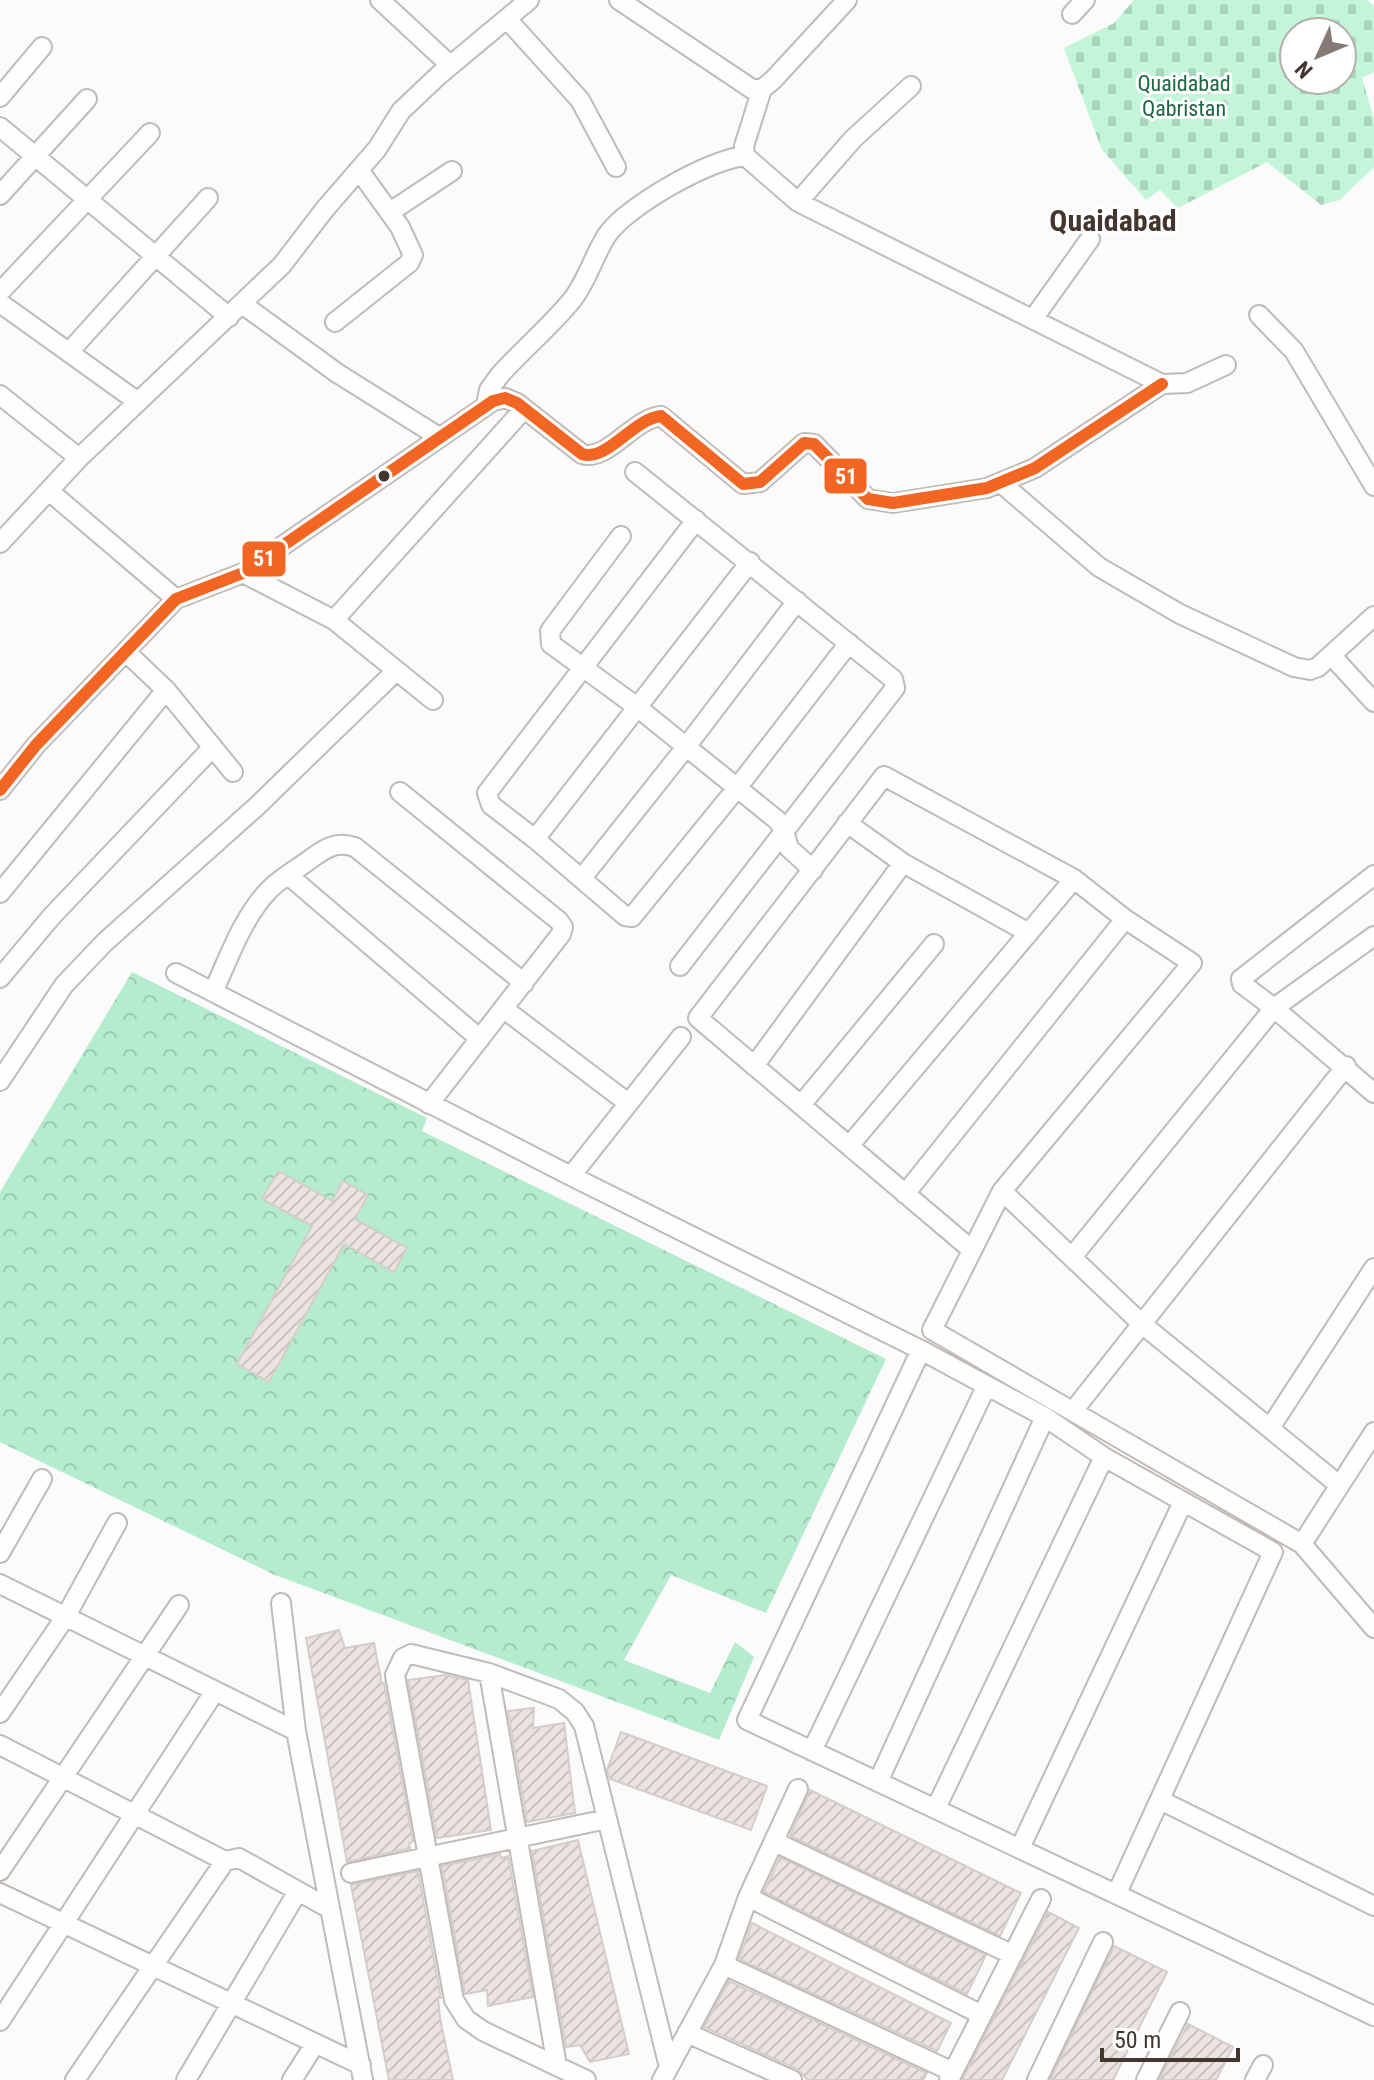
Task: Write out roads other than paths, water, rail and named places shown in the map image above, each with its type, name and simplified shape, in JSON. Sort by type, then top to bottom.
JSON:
[{"type":"street","points":[[380,0],[450,65]]},
{"type":"street","points":[[0,543],[79,458],[282,265],[377,149],[401,111],[450,65],[529,0]]},
{"type":"street","points":[[619,0],[752,89],[762,89]]},
{"type":"street","points":[[847,0],[762,89],[744,146],[745,156],[798,202],[1162,384],[1187,383],[1226,365]]},
{"type":"street","points":[[507,19],[580,100],[616,167]]},
{"type":"street","points":[[0,97],[42,47]]},
{"type":"street","points":[[798,202],[853,139],[911,86]]},
{"type":"street","points":[[0,195],[87,99]]},
{"type":"street","points":[[0,127],[89,199],[155,258],[439,437]]},
{"type":"street","points":[[138,402],[0,301],[150,133]]},
{"type":"street","points":[[486,405],[489,390],[499,376],[570,303],[608,233],[628,212],[709,165],[745,156]]},
{"type":"street","points":[[335,322],[413,259],[407,241],[390,212],[359,170]]},
{"type":"street","points":[[390,212],[452,171]]},
{"type":"street","points":[[69,352],[208,198]]},
{"type":"street","points":[[1033,319],[1090,239]]},
{"type":"street","points":[[1259,315],[1294,351],[1374,486]]},
{"type":"street","points":[[0,790],[36,745],[176,599],[243,573],[486,405],[505,398],[582,454],[590,456],[597,455],[629,431],[661,416],[743,484],[760,482],[804,443],[814,444],[868,499],[893,503],[987,488],[1035,468],[1162,384]]},
{"type":"street","points":[[5,406],[79,458]]},
{"type":"street","points":[[334,620],[524,409]]},
{"type":"street","points":[[635,472],[893,679],[895,688],[680,966]]},
{"type":"street","points":[[1001,483],[1099,567],[1180,614],[1303,670],[1318,667],[1374,616]]},
{"type":"street","points":[[49,491],[176,599]]},
{"type":"street","points":[[696,520],[487,793],[491,805],[625,916],[632,917],[849,643]]},
{"type":"street","points":[[621,536],[550,631],[551,644],[637,707],[777,820],[789,848],[813,870]]},
{"type":"street","points":[[535,839],[750,562]]},
{"type":"street","points":[[243,573],[334,620],[433,700]]},
{"type":"street","points":[[582,878],[797,601]]},
{"type":"street","points":[[126,652],[166,690],[233,772]]},
{"type":"street","points":[[1331,655],[1374,702]]},
{"type":"street","points":[[0,1081],[64,985],[105,942],[256,807],[396,671]]},
{"type":"street","points":[[0,893],[166,690]]},
{"type":"street","points":[[0,978],[52,916],[213,747]]},
{"type":"street","points":[[972,1250],[698,1018],[884,776],[1074,879],[1125,919],[1192,963],[1002,1191],[932,1330],[1302,1544],[1374,1628]]},
{"type":"street","points":[[400,792],[563,927],[524,983],[429,1104]]},
{"type":"street","points":[[847,823],[903,863],[1029,933]]},
{"type":"street","points":[[213,992],[262,897],[330,845],[344,844],[355,847],[524,983]]},
{"type":"street","points":[[754,1066],[903,863]]},
{"type":"street","points":[[288,875],[480,1039]]},
{"type":"street","points":[[1374,875],[1241,979],[1242,984],[1346,1066],[1374,1093]]},
{"type":"street","points":[[849,1146],[1074,879]]},
{"type":"street","points":[[905,1194],[1125,919]]},
{"type":"street","points":[[1072,1257],[1274,1008],[1374,936]]},
{"type":"street","points":[[801,1105],[934,944]]},
{"type":"street","points":[[176,973],[571,1176],[921,1350],[1045,1417],[1104,1457],[1273,1552],[1117,1893]]},
{"type":"street","points":[[504,1009],[628,1103]]},
{"type":"street","points":[[571,1176],[681,1037]]},
{"type":"street","points":[[1073,1411],[1346,1066]]},
{"type":"street","points":[[1002,1191],[1142,1324],[1339,1485]]},
{"type":"street","points":[[1270,1428],[1374,1268]]},
{"type":"street","points":[[921,1350],[747,1720],[1374,2016]]},
{"type":"street","points":[[812,1751],[986,1387]]},
{"type":"street","points":[[878,1782],[1045,1417]]},
{"type":"street","points":[[1302,1544],[1374,1433]]},
{"type":"street","points":[[936,1808],[1104,1457]]},
{"type":"street","points":[[0,1553],[42,1479]]},
{"type":"street","points":[[1020,1848],[1183,1502]]},
{"type":"street","points":[[0,1713],[66,1616],[117,1523]]},
{"type":"street","points":[[0,1584],[296,1731]]},
{"type":"street","points":[[281,1603],[296,1731],[362,2072]]},
{"type":"street","points":[[0,1871],[179,1605]]},
{"type":"street","points":[[586,2080],[483,2031],[466,2019],[454,2000],[395,1675],[403,1658],[411,1654],[489,1673],[559,1699],[575,1712],[584,1726],[665,2073]]},
{"type":"street","points":[[489,1673],[557,2066]]},
{"type":"street","points":[[0,2021],[215,1691]]},
{"type":"street","points":[[0,1745],[225,1861]]},
{"type":"street","points":[[665,2073],[724,1965],[748,1897],[798,1789]]},
{"type":"street","points":[[1160,1800],[1374,1906]]},
{"type":"street","points":[[351,1873],[607,1819]]},
{"type":"street","points":[[775,1842],[1013,1955]]},
{"type":"street","points":[[75,2080],[225,1861],[232,1857],[239,1858],[330,1909]]},
{"type":"street","points":[[186,2080],[298,1891]]},
{"type":"street","points":[[0,1893],[315,2044],[362,2072]]},
{"type":"street","points":[[748,1897],[982,2015]]},
{"type":"street","points":[[724,1965],[951,2076],[1041,1899]]},
{"type":"street","points":[[1037,2080],[1103,1942]]},
{"type":"street","points":[[1146,2080],[1180,2012]]},
{"type":"street","points":[[687,2033],[792,2080]]},
{"type":"street","points":[[292,2080],[315,2044]]},
{"type":"district","name":"Quaidabad","points":[[1113,221]]},
{"type":"park label","name":"Quaidabad Qabristan","points":[[1184,96]]}]
